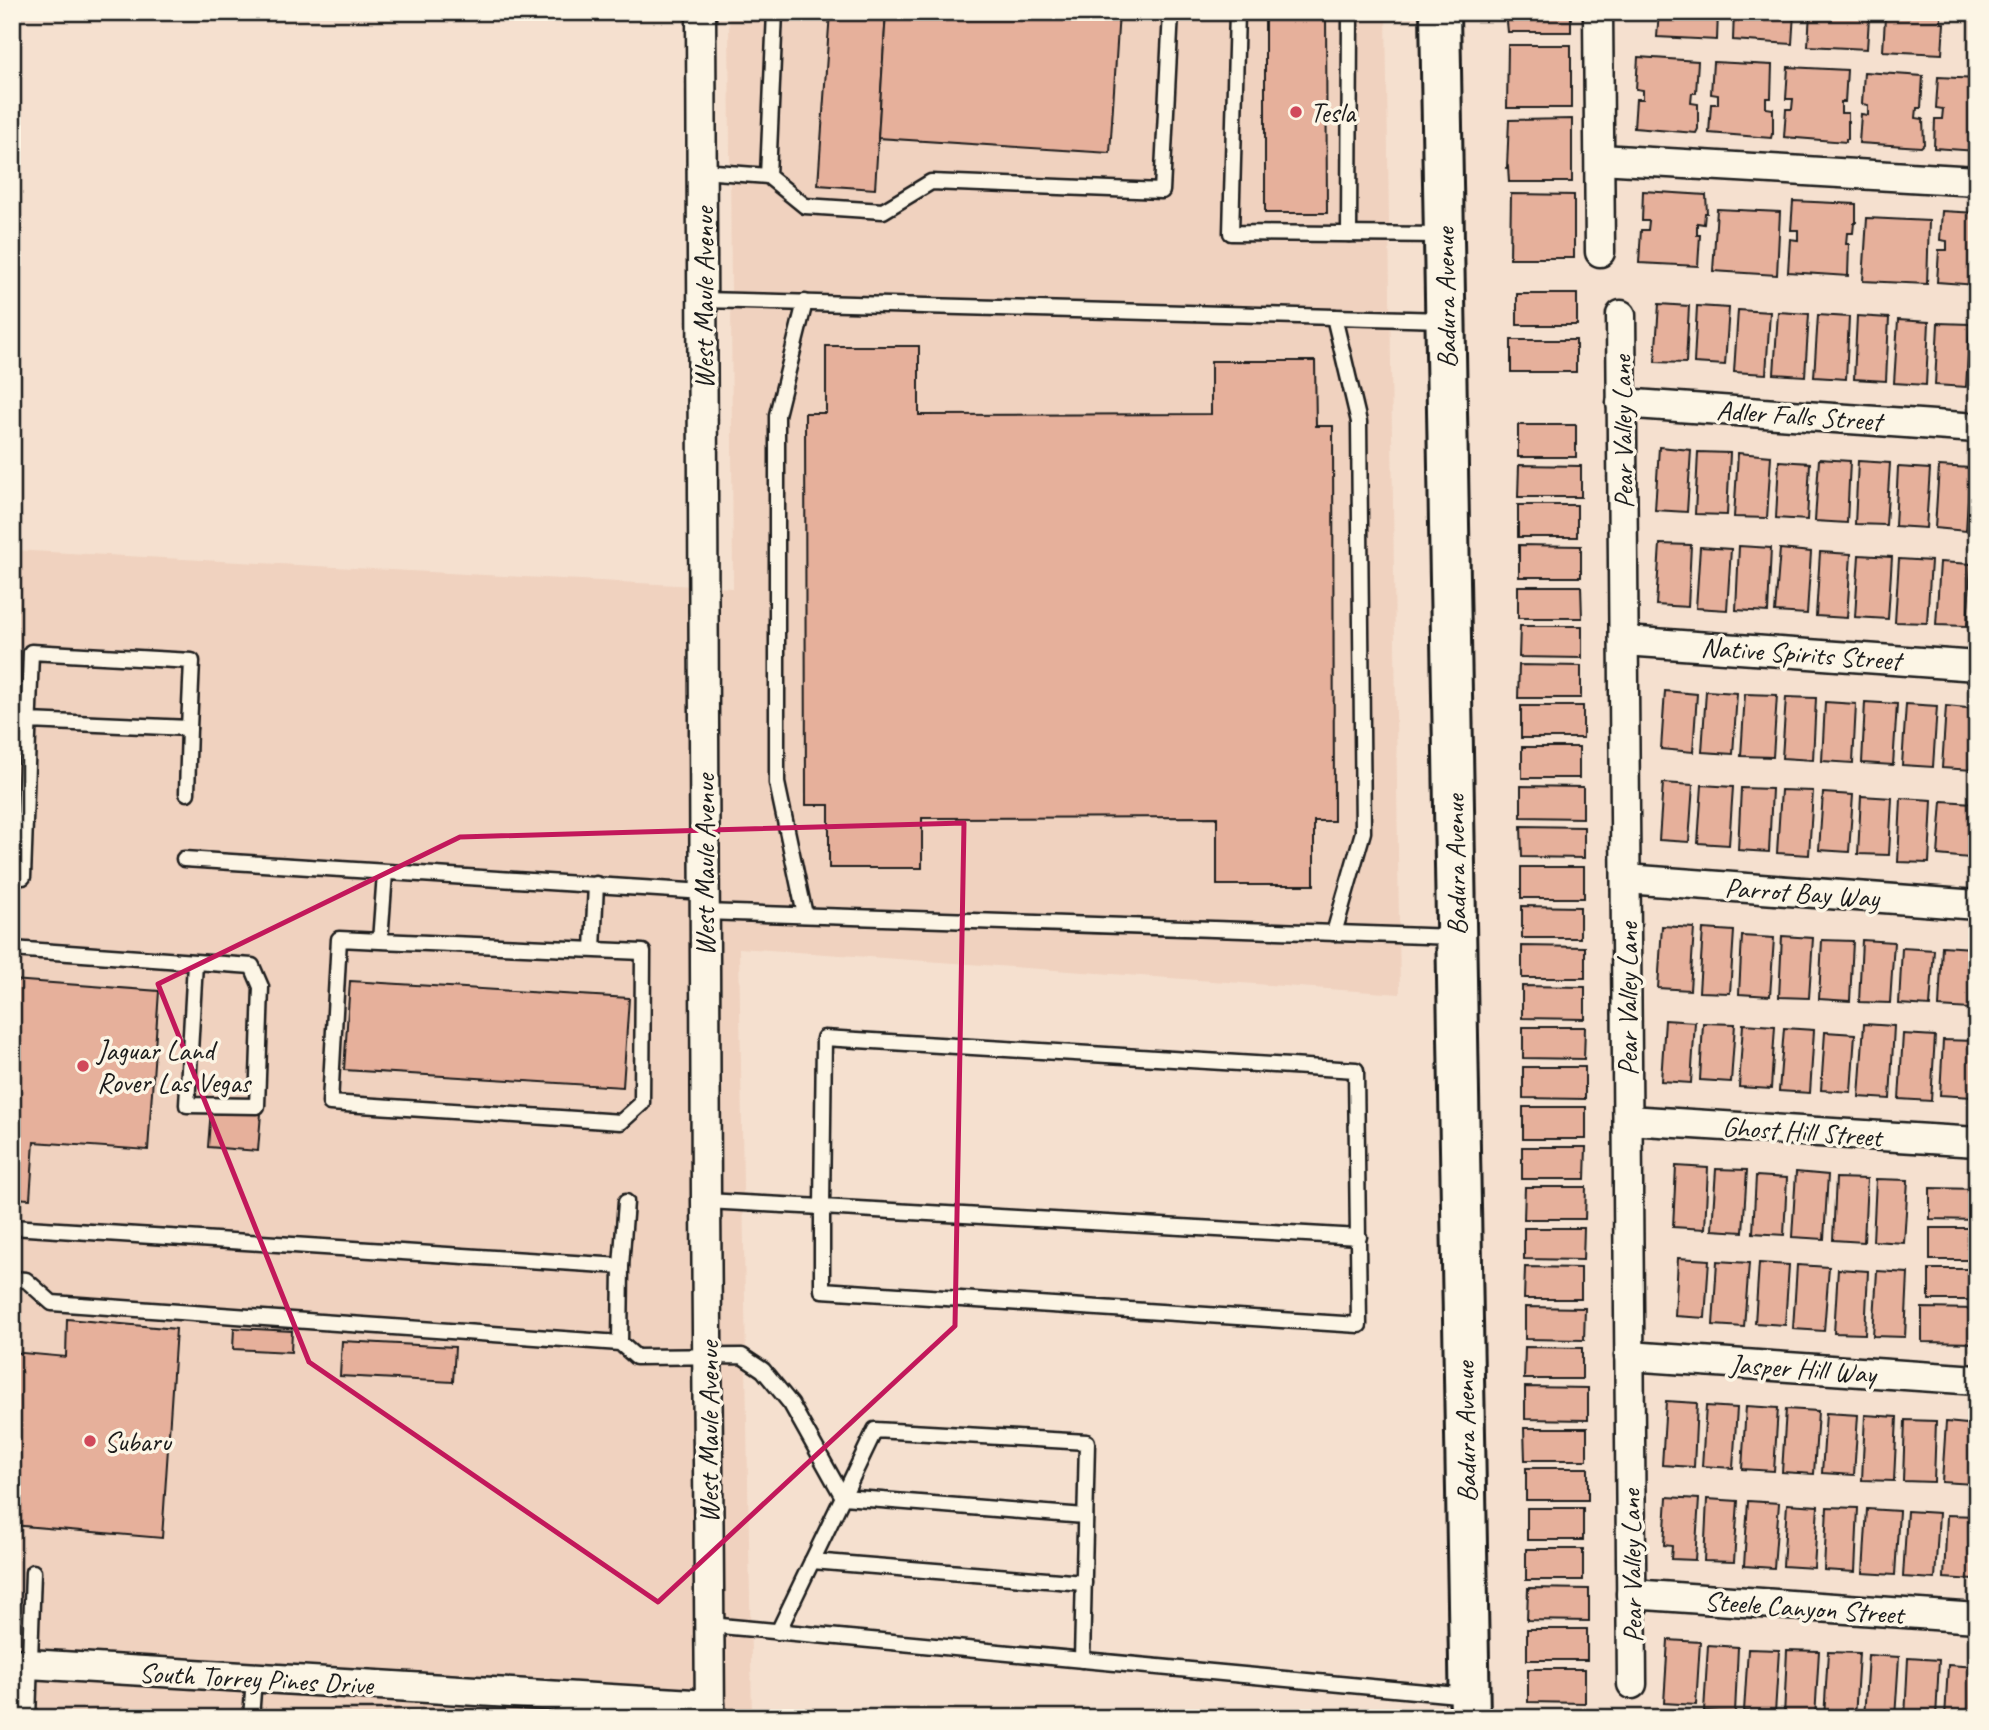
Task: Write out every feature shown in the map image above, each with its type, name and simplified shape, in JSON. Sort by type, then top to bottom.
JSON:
[{"type":"main road","name":"Badura Avenue","points":[[1440,12],[1470,1707]]},
{"type":"street","name":"West Maule Avenue","points":[[701,12],[710,1712]]},
{"type":"street","points":[[1598,12],[1600,252]]},
{"type":"street","points":[[1600,159],[1977,181]]},
{"type":"street","name":"Pear Valley Lane","points":[[1621,314],[1632,1684]]},
{"type":"street","name":"Adler Falls Street","points":[[1621,403],[1977,428]]},
{"type":"street","name":"Native Spirits Street","points":[[1625,641],[1977,666]]},
{"type":"street","name":"Parrot Bay Way","points":[[1626,879],[1977,905]]},
{"type":"street","name":"Ghost Hill Street","points":[[1628,1120],[1977,1142]]},
{"type":"street","name":"Jasper Hill Way","points":[[1629,1356],[1977,1380]]},
{"type":"street","name":"Steele Canyon Street","points":[[1631,1594],[1977,1618]]},
{"type":"street","name":"South Torrey Pines Drive","points":[[22,1664],[254,1678],[710,1712]]},
{"type":"lane","points":[[768,176],[775,12]]},
{"type":"lane","points":[[702,171],[768,176],[805,206],[883,211],[931,182],[1162,191],[1171,12]]},
{"type":"lane","points":[[1237,12],[1231,233],[1444,235]]},
{"type":"lane","points":[[1349,234],[1350,12]]},
{"type":"lane","points":[[703,300],[1446,320]]},
{"type":"lane","points":[[805,302],[776,415],[777,783],[805,915]]},
{"type":"lane","points":[[1334,317],[1359,422],[1363,832],[1334,933]]},
{"type":"lane","points":[[12,877],[23,877],[31,652],[192,661],[187,793]]},
{"type":"lane","points":[[29,721],[189,729]]},
{"type":"lane","points":[[184,859],[596,884],[805,915],[1456,937]]},
{"type":"lane","points":[[380,942],[385,873]]},
{"type":"lane","points":[[593,949],[596,884]]},
{"type":"lane","points":[[339,939],[380,942],[643,952],[642,1103],[621,1122],[330,1103],[339,939]]},
{"type":"lane","points":[[12,949],[252,966],[261,987],[257,1106],[187,1105],[195,963]]},
{"type":"lane","points":[[824,1038],[1356,1070],[1359,1325],[822,1290],[822,1207],[824,1038]]},
{"type":"lane","points":[[706,1201],[1359,1237]]},
{"type":"lane","points":[[620,1343],[621,1266],[626,1202]]},
{"type":"lane","points":[[12,1227],[621,1266]]},
{"type":"lane","points":[[12,1279],[26,1280],[52,1303],[620,1343],[636,1357],[742,1356],[763,1370],[791,1404],[843,1497]]},
{"type":"lane","points":[[778,1632],[875,1430],[1087,1442],[1083,1660]]},
{"type":"lane","points":[[843,1497],[1086,1516]]},
{"type":"lane","points":[[812,1561],[1084,1583]]},
{"type":"lane","points":[[28,1718],[22,1664],[33,1572]]},
{"type":"lane","points":[[709,1625],[1083,1660],[1470,1707]]},
{"type":"lane","points":[[251,1718],[254,1678]]},
{"type":"highlighted area","points":[[964,823],[955,1326],[658,1602],[309,1362],[158,984],[460,837]]},
{"type":"shaded area","points":[[729,12],[1386,12],[1400,994],[739,948],[752,1718],[12,1718],[12,550],[733,588]]},
{"type":"building","points":[[830,12],[886,12],[875,189],[818,185]]},
{"type":"building","points":[[886,12],[1119,12],[1110,153],[878,138]]},
{"type":"building","name":"Tesla","points":[[1265,12],[1326,12],[1327,213],[1265,213]]},
{"type":"building","points":[[1506,12],[1571,12],[1571,32],[1508,32]]},
{"type":"building","points":[[1659,12],[1718,12],[1717,40],[1657,37]]},
{"type":"building","points":[[1734,12],[1794,13],[1792,44],[1733,40]]},
{"type":"building","points":[[1810,12],[1866,12],[1866,18],[1869,18],[1867,49],[1808,46]]},
{"type":"building","points":[[1893,12],[1941,12],[1941,23],[1944,23],[1942,54],[1883,51],[1885,18],[1893,18]]},
{"type":"building","points":[[1508,45],[1571,45],[1571,108],[1507,108]]},
{"type":"building","points":[[1638,57],[1698,61],[1696,93],[1692,93],[1691,103],[1698,104],[1696,133],[1634,128],[1636,99],[1643,99],[1643,90],[1636,89]]},
{"type":"building","points":[[1713,62],[1772,65],[1771,98],[1766,98],[1766,108],[1773,109],[1771,138],[1709,133],[1711,104],[1718,104],[1718,95],[1711,94]]},
{"type":"building","points":[[1788,67],[1847,70],[1845,102],[1841,102],[1841,113],[1848,113],[1846,142],[1784,137],[1786,109],[1792,109],[1793,99],[1786,99]]},
{"type":"building","points":[[1864,72],[1923,76],[1921,108],[1917,108],[1916,118],[1923,119],[1924,144],[1921,147],[1859,143],[1861,114],[1868,115],[1868,105],[1862,104]]},
{"type":"building","points":[[1938,77],[1977,79],[1977,151],[1934,148],[1935,119],[1942,119],[1943,109],[1936,108]]},
{"type":"building","points":[[1572,119],[1572,182],[1509,182],[1509,120]]},
{"type":"building","points":[[1643,191],[1706,195],[1707,213],[1704,224],[1697,223],[1697,235],[1700,235],[1698,266],[1639,263],[1641,230],[1648,230],[1649,221],[1642,221]]},
{"type":"building","points":[[1511,194],[1574,195],[1574,258],[1510,258]]},
{"type":"building","points":[[1793,201],[1856,204],[1853,233],[1847,233],[1848,276],[1788,272],[1790,239],[1798,240],[1798,230],[1791,230]]},
{"type":"building","points":[[1717,209],[1780,212],[1777,275],[1713,271]]},
{"type":"building","points":[[1942,211],[1977,213],[1977,285],[1937,282],[1939,250],[1947,250],[1947,241],[1940,240]]},
{"type":"building","points":[[1867,218],[1929,221],[1927,284],[1863,281]]},
{"type":"building","points":[[1517,294],[1577,294],[1577,325],[1517,325]]},
{"type":"building","points":[[1659,304],[1689,306],[1686,363],[1655,362]]},
{"type":"building","points":[[1697,306],[1729,308],[1725,365],[1694,363]]},
{"type":"building","points":[[1738,310],[1770,312],[1766,374],[1734,372]]},
{"type":"building","points":[[1778,312],[1809,314],[1805,376],[1774,374]]},
{"type":"building","points":[[1818,315],[1849,317],[1846,379],[1814,377]]},
{"type":"building","points":[[1857,316],[1889,318],[1886,381],[1854,379]]},
{"type":"building","points":[[1898,320],[1929,322],[1926,385],[1894,383]]},
{"type":"building","points":[[1938,323],[1970,324],[1966,387],[1935,385]]},
{"type":"building","points":[[1977,337],[1977,387],[1973,386]]},
{"type":"building","points":[[1511,340],[1576,340],[1576,372],[1511,372]]},
{"type":"building","points":[[826,346],[919,346],[919,415],[1211,414],[1211,361],[1315,361],[1316,426],[1333,426],[1334,821],[1314,821],[1314,885],[1217,885],[1217,817],[922,818],[922,868],[829,868],[829,805],[806,805],[805,413],[826,413]]},
{"type":"building","points":[[1518,425],[1576,425],[1576,457],[1518,457]]},
{"type":"building","points":[[1659,447],[1691,450],[1687,512],[1655,510]]},
{"type":"building","points":[[1698,452],[1730,453],[1727,515],[1695,514]]},
{"type":"building","points":[[1738,453],[1771,456],[1767,518],[1734,517]]},
{"type":"building","points":[[1819,459],[1850,461],[1847,523],[1815,521]]},
{"type":"building","points":[[1779,461],[1810,463],[1807,520],[1776,518]]},
{"type":"building","points":[[1858,461],[1890,463],[1886,525],[1855,524]]},
{"type":"building","points":[[1519,465],[1581,466],[1581,497],[1518,497]]},
{"type":"building","points":[[1939,466],[1970,468],[1966,531],[1935,528]]},
{"type":"building","points":[[1898,467],[1930,469],[1926,528],[1895,526]]},
{"type":"building","points":[[1518,505],[1577,505],[1577,537],[1518,537]]},
{"type":"building","points":[[1660,544],[1691,545],[1688,607],[1656,605]]},
{"type":"building","points":[[1519,545],[1581,546],[1581,577],[1519,577]]},
{"type":"building","points":[[1739,546],[1771,548],[1768,612],[1736,610]]},
{"type":"building","points":[[1700,547],[1731,549],[1727,610],[1696,608]]},
{"type":"building","points":[[1780,549],[1811,552],[1807,614],[1775,612]]},
{"type":"building","points":[[1820,552],[1851,554],[1847,618],[1816,616]]},
{"type":"building","points":[[1859,555],[1892,557],[1888,619],[1855,617]]},
{"type":"building","points":[[1899,559],[1931,561],[1927,623],[1895,622]]},
{"type":"building","points":[[1940,562],[1971,564],[1967,626],[1936,625]]},
{"type":"building","points":[[1518,586],[1581,586],[1582,618],[1518,618]]},
{"type":"building","points":[[1520,626],[1582,626],[1582,658],[1519,657]]},
{"type":"building","points":[[1519,665],[1581,666],[1581,698],[1518,698]]},
{"type":"building","points":[[1665,691],[1697,694],[1693,752],[1661,749]]},
{"type":"building","points":[[1706,691],[1737,693],[1733,754],[1702,752]]},
{"type":"building","points":[[1745,694],[1777,695],[1773,757],[1741,756]]},
{"type":"building","points":[[1786,697],[1816,698],[1813,760],[1782,758]]},
{"type":"building","points":[[1825,702],[1856,704],[1853,763],[1822,761]]},
{"type":"building","points":[[1865,702],[1897,704],[1893,765],[1862,763]]},
{"type":"building","points":[[1906,704],[1937,706],[1933,767],[1902,765]]},
{"type":"building","points":[[1521,706],[1583,706],[1583,738],[1521,738]]},
{"type":"building","points":[[1946,706],[1977,709],[1973,770],[1942,768]]},
{"type":"building","points":[[1522,747],[1579,747],[1579,778],[1522,778]]},
{"type":"building","points":[[1663,783],[1693,785],[1689,842],[1659,840]]},
{"type":"building","points":[[1702,785],[1733,787],[1729,845],[1698,843]]},
{"type":"building","points":[[1521,786],[1583,787],[1583,818],[1521,817]]},
{"type":"building","points":[[1741,788],[1772,789],[1769,852],[1738,850]]},
{"type":"building","points":[[1781,790],[1813,791],[1809,855],[1777,853]]},
{"type":"building","points":[[1823,793],[1853,795],[1849,852],[1819,850]]},
{"type":"building","points":[[1861,796],[1892,798],[1889,855],[1858,854]]},
{"type":"building","points":[[1901,798],[1932,800],[1929,863],[1898,862]]},
{"type":"building","points":[[1942,801],[1973,803],[1969,858],[1938,855]]},
{"type":"building","points":[[1521,826],[1584,827],[1584,858],[1522,857]]},
{"type":"building","points":[[1521,867],[1584,867],[1584,898],[1521,898]]},
{"type":"building","points":[[1522,906],[1580,907],[1580,938],[1522,938]]},
{"type":"building","points":[[1662,926],[1694,928],[1690,990],[1658,988]]},
{"type":"building","points":[[1703,929],[1734,931],[1730,993],[1699,992]]},
{"type":"building","points":[[1742,936],[1774,938],[1770,996],[1739,994]]},
{"type":"building","points":[[1782,936],[1813,938],[1809,998],[1779,997]]},
{"type":"building","points":[[1822,940],[1853,941],[1850,1001],[1819,999]]},
{"type":"building","points":[[1862,940],[1894,942],[1890,1003],[1859,1002]]},
{"type":"building","points":[[1522,946],[1585,947],[1585,978],[1522,978]]},
{"type":"building","points":[[1942,946],[1973,948],[1970,1009],[1939,1007]]},
{"type":"building","points":[[1902,948],[1934,950],[1930,1006],[1899,1004]]},
{"type":"building","name":"Jaguar Land Rover Las Vegas","points":[[12,980],[159,991],[148,1150],[34,1142],[30,1199],[12,1198]]},
{"type":"building","points":[[350,981],[629,998],[623,1087],[344,1070]]},
{"type":"building","points":[[1522,986],[1585,987],[1585,1019],[1522,1018]]},
{"type":"building","points":[[1665,1020],[1695,1022],[1691,1083],[1661,1081]]},
{"type":"building","points":[[1703,1023],[1735,1024],[1731,1082],[1700,1080]]},
{"type":"building","points":[[1743,1024],[1775,1026],[1771,1089],[1739,1087]]},
{"type":"building","points":[[1864,1024],[1894,1026],[1890,1099],[1859,1097]]},
{"type":"building","points":[[1523,1027],[1585,1027],[1584,1059],[1523,1058]]},
{"type":"building","points":[[1784,1028],[1814,1030],[1810,1093],[1779,1091]]},
{"type":"building","points":[[1825,1032],[1855,1034],[1851,1092],[1821,1090]]},
{"type":"building","points":[[1903,1034],[1935,1036],[1931,1101],[1899,1099]]},
{"type":"building","points":[[1943,1040],[1975,1041],[1972,1097],[1940,1095]]},
{"type":"building","points":[[1523,1067],[1585,1067],[1585,1099],[1523,1098]]},
{"type":"building","points":[[1523,1107],[1586,1107],[1586,1139],[1523,1139]]},
{"type":"building","points":[[211,1109],[261,1113],[258,1151],[208,1147]]},
{"type":"building","points":[[1522,1147],[1586,1147],[1585,1179],[1522,1179]]},
{"type":"building","points":[[1676,1166],[1708,1168],[1705,1229],[1673,1227]]},
{"type":"building","points":[[1716,1169],[1747,1170],[1743,1232],[1712,1230]]},
{"type":"building","points":[[1796,1172],[1828,1175],[1824,1239],[1792,1237]]},
{"type":"building","points":[[1756,1176],[1787,1178],[1784,1235],[1753,1233]]},
{"type":"building","points":[[1836,1178],[1867,1179],[1864,1242],[1833,1240]]},
{"type":"building","points":[[1876,1179],[1908,1180],[1904,1243],[1873,1241]]},
{"type":"building","points":[[1525,1187],[1586,1187],[1585,1219],[1524,1219]]},
{"type":"building","points":[[1930,1188],[1977,1189],[1977,1220],[1930,1219]]},
{"type":"building","points":[[1524,1228],[1584,1228],[1583,1260],[1524,1259]]},
{"type":"building","points":[[1930,1228],[1977,1228],[1977,1260],[1930,1260]]},
{"type":"building","points":[[1678,1258],[1709,1260],[1705,1318],[1675,1316]]},
{"type":"building","points":[[1717,1261],[1749,1263],[1744,1327],[1713,1325]]},
{"type":"building","points":[[1759,1263],[1789,1265],[1785,1325],[1755,1323]]},
{"type":"building","points":[[1797,1265],[1829,1267],[1824,1331],[1793,1329]]},
{"type":"building","points":[[1525,1267],[1581,1268],[1581,1299],[1524,1299]]},
{"type":"building","points":[[1838,1269],[1868,1271],[1865,1334],[1834,1333]]},
{"type":"building","points":[[1929,1269],[1977,1269],[1977,1300],[1929,1300]]},
{"type":"building","points":[[1877,1271],[1908,1273],[1905,1337],[1873,1336]]},
{"type":"building","points":[[12,1285],[16,1285],[12,1344]]},
{"type":"building","points":[[1525,1307],[1585,1308],[1584,1340],[1525,1339]]},
{"type":"building","points":[[1922,1308],[1977,1309],[1977,1343],[1922,1342]]},
{"type":"building","name":"Subaru","points":[[67,1319],[176,1329],[162,1538],[12,1525],[12,1352],[66,1357]]},
{"type":"building","points":[[234,1328],[292,1331],[291,1352],[233,1349]]},
{"type":"building","points":[[342,1341],[455,1347],[453,1382],[340,1376]]},
{"type":"building","points":[[1525,1347],[1582,1348],[1582,1379],[1524,1379]]},
{"type":"building","points":[[1525,1387],[1588,1388],[1588,1420],[1525,1419]]},
{"type":"building","points":[[1666,1401],[1697,1403],[1694,1467],[1662,1465]]},
{"type":"building","points":[[1706,1406],[1737,1408],[1733,1468],[1702,1466]]},
{"type":"building","points":[[1746,1406],[1778,1408],[1774,1471],[1742,1469]]},
{"type":"building","points":[[1786,1409],[1818,1411],[1814,1474],[1782,1472]]},
{"type":"building","points":[[1826,1413],[1858,1415],[1854,1475],[1822,1473]]},
{"type":"building","points":[[1865,1415],[1897,1417],[1894,1481],[1862,1480]]},
{"type":"building","points":[[1905,1420],[1936,1421],[1934,1482],[1903,1481]]},
{"type":"building","points":[[1946,1422],[1977,1425],[1973,1484],[1942,1482]]},
{"type":"building","points":[[1524,1428],[1587,1428],[1587,1460],[1525,1460]]},
{"type":"building","points":[[1526,1468],[1588,1468],[1588,1500],[1526,1500]]},
{"type":"building","points":[[1667,1497],[1699,1499],[1695,1560],[1671,1559],[1672,1546],[1664,1545]]},
{"type":"building","points":[[1707,1499],[1738,1501],[1734,1562],[1704,1561]]},
{"type":"building","points":[[1748,1501],[1779,1503],[1774,1568],[1744,1566]]},
{"type":"building","points":[[1787,1504],[1818,1506],[1814,1568],[1783,1566]]},
{"type":"building","points":[[1827,1507],[1858,1508],[1855,1572],[1824,1570]]},
{"type":"building","points":[[1527,1508],[1583,1508],[1583,1540],[1527,1540]]},
{"type":"building","points":[[1867,1509],[1899,1511],[1895,1575],[1863,1573]]},
{"type":"building","points":[[1907,1511],[1939,1513],[1935,1579],[1903,1577]]},
{"type":"building","points":[[1947,1515],[1977,1516],[1974,1580],[1944,1578]]},
{"type":"building","points":[[1526,1549],[1583,1549],[1583,1580],[1526,1580]]},
{"type":"building","points":[[1528,1588],[1589,1589],[1589,1621],[1527,1620]]},
{"type":"building","points":[[1527,1629],[1587,1629],[1587,1660],[1527,1660]]},
{"type":"building","points":[[1668,1640],[1700,1642],[1696,1705],[1664,1703]]},
{"type":"building","points":[[1708,1645],[1738,1647],[1735,1713],[1704,1711]]},
{"type":"building","points":[[1748,1649],[1779,1650],[1775,1713],[1744,1711]]},
{"type":"building","points":[[1787,1650],[1819,1651],[1815,1718],[1784,1717]]},
{"type":"building","points":[[1828,1652],[1859,1653],[1855,1718],[1824,1718]]},
{"type":"building","points":[[1868,1655],[1899,1657],[1895,1718],[1864,1718]]},
{"type":"building","points":[[1908,1658],[1939,1660],[1936,1718],[1905,1718]]},
{"type":"building","points":[[1948,1665],[1977,1667],[1976,1718],[1945,1718]]},
{"type":"building","points":[[1528,1669],[1585,1669],[1585,1703],[1528,1702]]},
{"type":"place","name":"Tesla","points":[[1296,112]]},
{"type":"place","name":"Jaguar Land Rover Las Vegas","points":[[83,1066]]},
{"type":"place","name":"Subaru","points":[[90,1441]]}]
